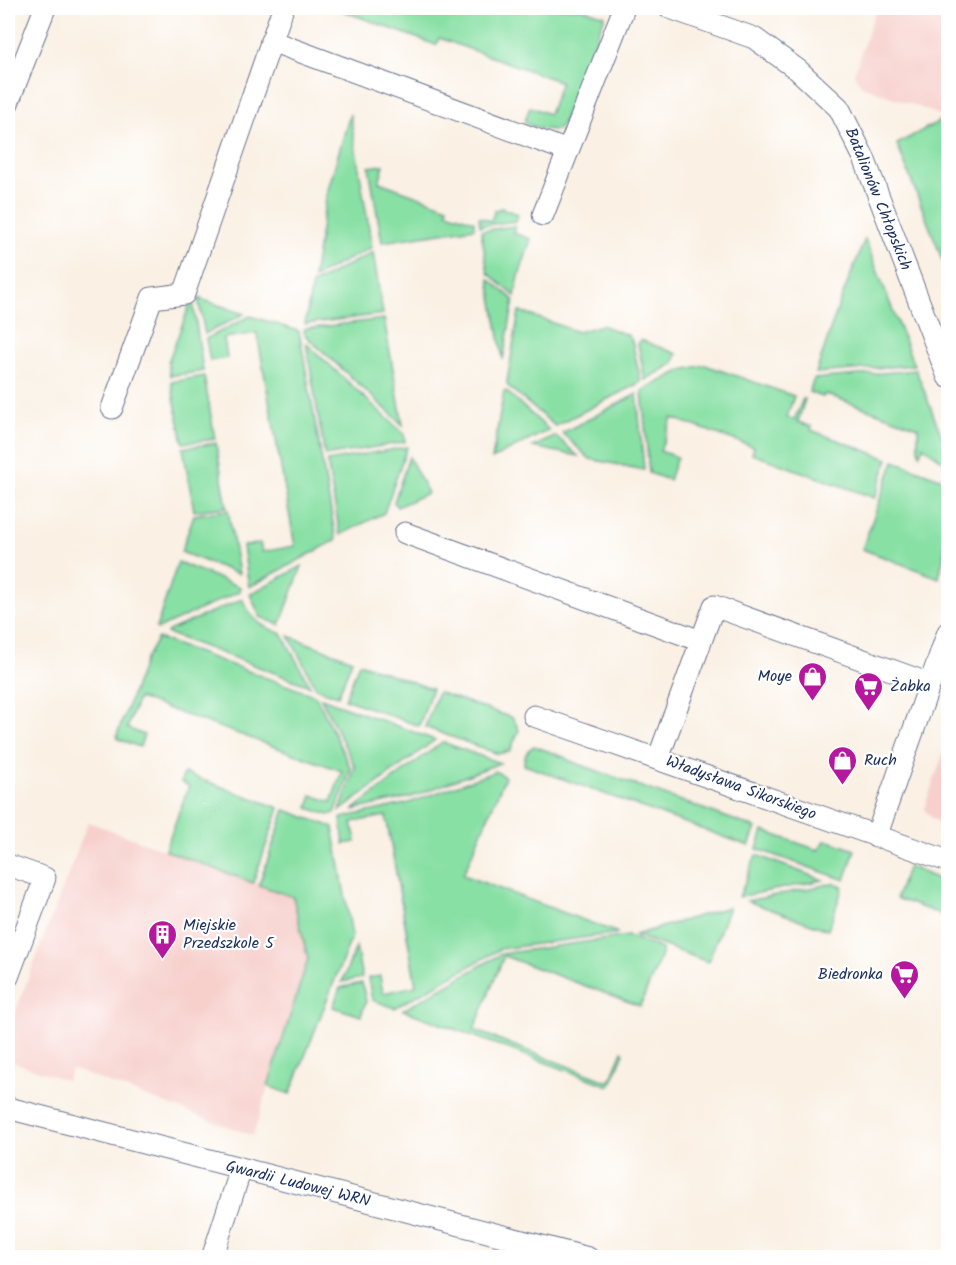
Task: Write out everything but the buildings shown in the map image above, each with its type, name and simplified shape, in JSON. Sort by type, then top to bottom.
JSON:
[{"type":"street","points":[[8,103],[45,8]]},
{"type":"street","points":[[112,408],[152,298],[184,294],[283,8]]},
{"type":"street","points":[[543,215],[624,8]]},
{"type":"street","name":"Batalionów Chłopskich","points":[[670,8],[754,38],[798,70],[839,108],[864,158],[948,377]]},
{"type":"street","points":[[271,41],[568,151]]},
{"type":"street","points":[[405,533],[701,641]]},
{"type":"street","points":[[658,759],[714,606],[930,684]]},
{"type":"street","points":[[876,837],[948,632]]},
{"type":"street","name":"Władysława Sikorskiego","points":[[534,716],[948,861]]},
{"type":"street","points":[[8,865],[45,878],[8,977]]},
{"type":"street","name":"Gwardii Ludowej WRN","points":[[8,1108],[588,1257]]},
{"type":"street","points":[[212,1257],[241,1169]]},
{"type":"shaded area","points":[[876,8],[948,8],[948,118],[862,86],[854,74]]},
{"type":"shaded area","points":[[948,740],[948,828],[932,818],[924,809]]},
{"type":"shaded area","points":[[88,822],[293,897],[308,959],[253,1136],[71,1069],[67,1081],[8,1060],[8,1031]]},
{"type":"green space","points":[[345,8],[581,8],[605,16],[561,126],[557,130],[540,129],[524,123],[530,107],[549,114],[561,82],[439,38],[436,45],[343,11]]},
{"type":"green space","points":[[350,114],[372,247],[313,278],[327,193]]},
{"type":"green space","points":[[948,118],[948,274],[897,144]]},
{"type":"green space","points":[[384,165],[379,182],[448,207],[447,212],[474,221],[474,228],[382,242],[369,167]]},
{"type":"green space","points":[[501,208],[518,214],[516,221],[480,226],[479,217],[491,221],[495,210]]},
{"type":"green space","points":[[515,226],[513,233],[531,239],[515,296],[488,273],[481,231]]},
{"type":"green space","points":[[865,239],[914,365],[816,373],[838,307]]},
{"type":"green space","points":[[373,252],[383,314],[305,324],[312,284]]},
{"type":"green space","points":[[489,279],[514,300],[503,360]]},
{"type":"green space","points":[[198,298],[244,314],[205,334]]},
{"type":"green space","points":[[191,302],[193,302],[203,371],[170,376],[168,362]]},
{"type":"green space","points":[[519,311],[578,332],[601,325],[628,335],[632,341],[641,382],[555,426],[508,386]]},
{"type":"green space","points":[[250,316],[299,331],[336,540],[249,587],[243,546],[260,543],[262,552],[295,546],[257,333],[224,338],[227,358],[210,361],[206,339]]},
{"type":"green space","points":[[384,319],[403,425],[305,335],[304,329]]},
{"type":"green space","points":[[641,340],[677,354],[673,364],[645,380],[638,344]]},
{"type":"green space","points":[[306,343],[404,434],[405,442],[325,456]]},
{"type":"green space","points":[[705,365],[794,396],[787,417],[794,420],[805,399],[798,422],[812,427],[811,430],[888,459],[875,498],[752,454],[754,447],[672,418],[660,451],[677,457],[669,480],[649,473],[642,391],[682,370]]},
{"type":"green space","points":[[916,370],[944,442],[947,464],[923,446],[920,454],[918,427],[825,394],[823,397],[809,392],[814,379]]},
{"type":"green space","points":[[204,376],[215,439],[183,443],[171,382]]},
{"type":"green space","points":[[504,391],[549,430],[492,459]]},
{"type":"green space","points":[[637,394],[644,470],[590,459],[562,433]]},
{"type":"green space","points":[[556,436],[578,456],[533,447]]},
{"type":"green space","points":[[216,443],[227,507],[194,511],[183,448]]},
{"type":"green space","points":[[407,447],[384,513],[340,535],[327,461]]},
{"type":"green space","points":[[409,457],[428,493],[397,507],[394,502]]},
{"type":"green space","points":[[894,461],[948,481],[945,549],[939,578],[862,549]]},
{"type":"green space","points":[[228,510],[239,574],[181,552],[194,515]]},
{"type":"green space","points":[[178,562],[240,587],[240,591],[158,629],[156,628]]},
{"type":"green space","points":[[302,566],[280,625],[260,617],[250,594]]},
{"type":"green space","points":[[242,599],[258,622],[282,634],[310,686],[167,633]]},
{"type":"green space","points":[[289,636],[352,660],[338,696],[316,688]]},
{"type":"green space","points":[[158,638],[316,696],[351,769],[335,813],[329,815],[308,808],[312,795],[331,802],[342,771],[138,698],[127,728],[144,735],[140,747],[118,739],[117,735],[145,660]]},
{"type":"green space","points":[[359,663],[432,689],[419,726],[345,699]]},
{"type":"green space","points":[[438,692],[513,718],[519,730],[510,751],[498,754],[425,727]]},
{"type":"green space","points":[[321,698],[435,740],[340,811],[355,767]]},
{"type":"green space","points":[[442,742],[500,763],[411,797],[353,810]]},
{"type":"green space","points":[[534,746],[756,828],[749,846],[524,765],[526,754]]},
{"type":"green space","points":[[496,771],[505,777],[463,875],[618,933],[500,949],[395,1008],[372,1000],[368,978],[380,976],[383,993],[416,986],[386,816],[352,822],[356,842],[344,844],[341,818],[409,803]]},
{"type":"green space","points":[[184,773],[279,808],[253,883],[165,850],[189,786],[181,782]]},
{"type":"green space","points":[[285,810],[333,827],[352,936],[290,1094],[268,1086],[308,959],[293,897],[259,885]]},
{"type":"green space","points":[[763,831],[818,850],[825,841],[829,841],[855,850],[845,880],[757,849]]},
{"type":"green space","points":[[756,855],[823,880],[739,897]]},
{"type":"green space","points":[[908,866],[948,883],[948,917],[896,898]]},
{"type":"green space","points":[[834,883],[843,887],[828,930],[747,901]]},
{"type":"green space","points":[[729,907],[708,962],[635,935]]},
{"type":"green space","points":[[628,936],[662,949],[640,1006],[504,956],[474,1030],[609,1082],[622,1051],[624,1053],[609,1086],[403,1010],[501,954]]},
{"type":"green space","points":[[356,947],[362,978],[342,982]]},
{"type":"green space","points":[[362,983],[366,1001],[361,1016],[333,1007],[340,988]]},
{"type":"place","name":"Moye","points":[[813,702]]},
{"type":"place","name":"Żabka","points":[[869,712]]},
{"type":"place","name":"Ruch","points":[[843,786]]},
{"type":"place","name":"Miejskie Przedszkole 5","points":[[162,960]]},
{"type":"place","name":"Biedronka","points":[[904,1000]]}]
